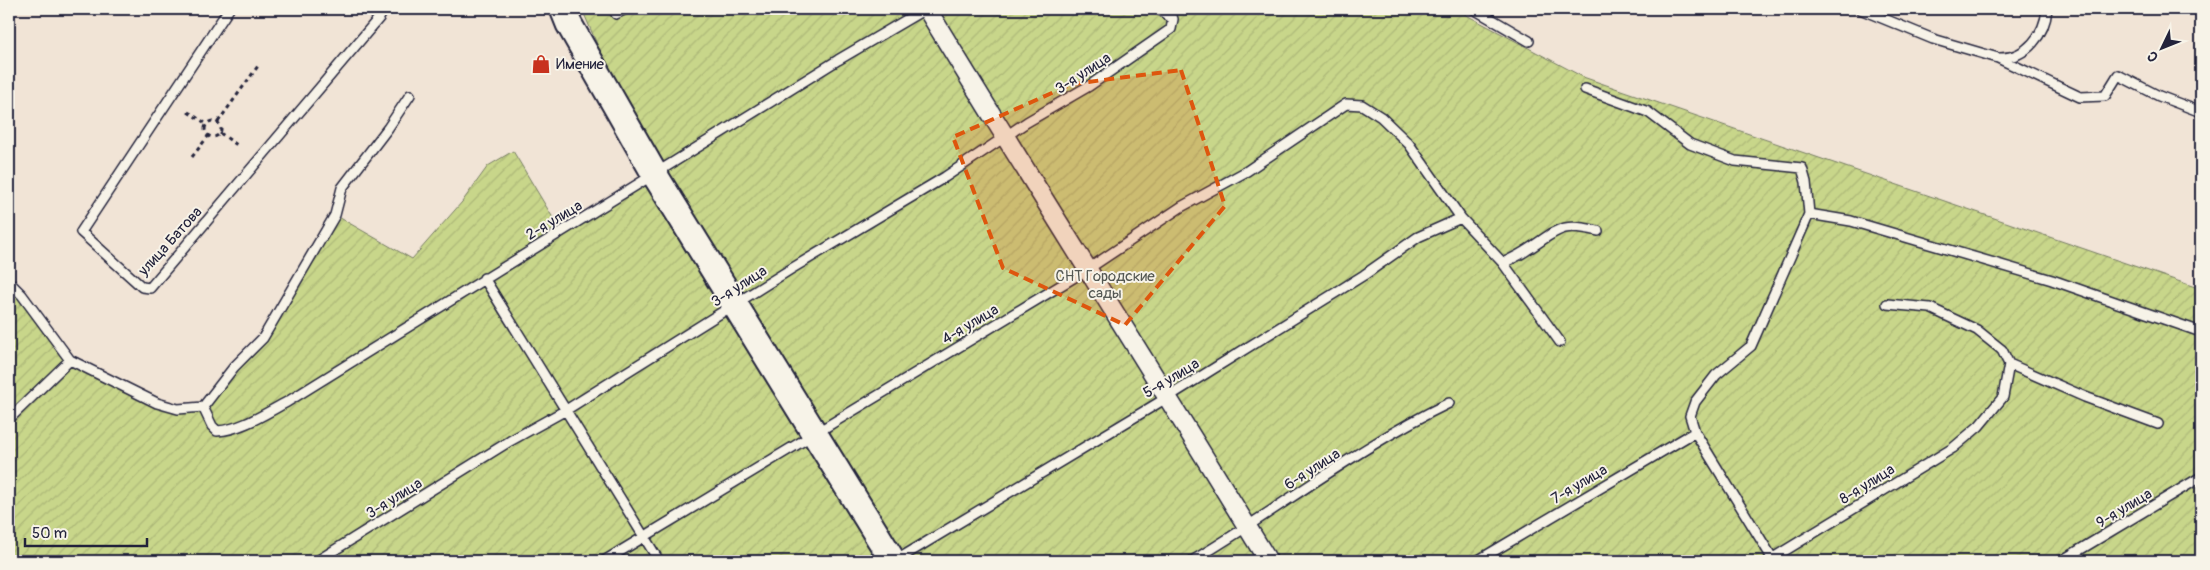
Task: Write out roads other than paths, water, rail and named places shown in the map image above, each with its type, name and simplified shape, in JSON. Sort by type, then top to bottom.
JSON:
[{"type":"street","points":[[563,9],[568,24],[656,177],[893,561]]},
{"type":"street","points":[[926,9],[1268,561]]},
{"type":"lane","name":"улица Батова","points":[[229,9],[81,232],[142,287],[150,288],[379,18],[384,9]]},
{"type":"lane","points":[[616,14],[626,9]]},
{"type":"lane","name":"2-я улица","points":[[203,407],[212,426],[217,431],[226,431],[255,419],[286,402],[484,278],[656,177],[838,60],[926,9]]},
{"type":"lane","name":"3-я улица","points":[[318,561],[510,441],[566,410],[945,176],[1004,136],[1089,86],[1172,29],[1173,19],[1159,9]]},
{"type":"lane","points":[[1474,9],[1529,41]]},
{"type":"lane","points":[[1860,9],[1933,39],[1998,58],[2080,96],[2105,96],[2118,75],[2159,96],[2201,112]]},
{"type":"lane","points":[[1998,58],[2012,58],[2029,47],[2039,35],[2046,20],[2047,9]]},
{"type":"lane","points":[[1585,88],[1648,112],[1690,144],[1735,161],[1802,168],[1806,182],[1809,214],[1751,346],[1716,375],[1696,402],[1690,416],[1694,432],[1771,560]]},
{"type":"lane","points":[[9,282],[22,295],[70,360],[157,404],[178,409],[203,407],[234,367],[263,338],[335,214],[342,188],[388,128],[410,95]]},
{"type":"lane","name":"4-я улица","points":[[604,561],[1088,269],[1181,207],[1247,171],[1346,104],[1362,105],[1381,117],[1409,144],[1461,218]]},
{"type":"lane","points":[[1809,214],[1852,221],[2052,280],[2201,332]]},
{"type":"lane","points":[[1461,218],[1503,263],[1560,342]]},
{"type":"lane","name":"5-я улица","points":[[893,561],[1168,397],[1364,275],[1418,237],[1461,218]]},
{"type":"lane","points":[[1503,263],[1528,250],[1544,237],[1562,228],[1582,227],[1598,231]]},
{"type":"lane","points":[[484,278],[659,561]]},
{"type":"lane","points":[[1887,304],[1930,308],[1977,330],[2002,350],[2009,364],[2086,397],[2158,424]]},
{"type":"lane","points":[[9,419],[70,360]]},
{"type":"lane","name":"8-я улица","points":[[1771,560],[1953,448],[1979,426],[2003,397],[2009,364]]},
{"type":"lane","name":"6-я улица","points":[[1192,561],[1248,528],[1406,424],[1450,403]]},
{"type":"lane","name":"7-я улица","points":[[1478,561],[1694,432]]},
{"type":"lane","name":"9-я улица","points":[[2061,561],[2201,477]]},
{"type":"place","name":"Имение","points":[[541,64]]},
{"type":"park label","name":"СНТ Городские сады","points":[[1105,284]]}]
